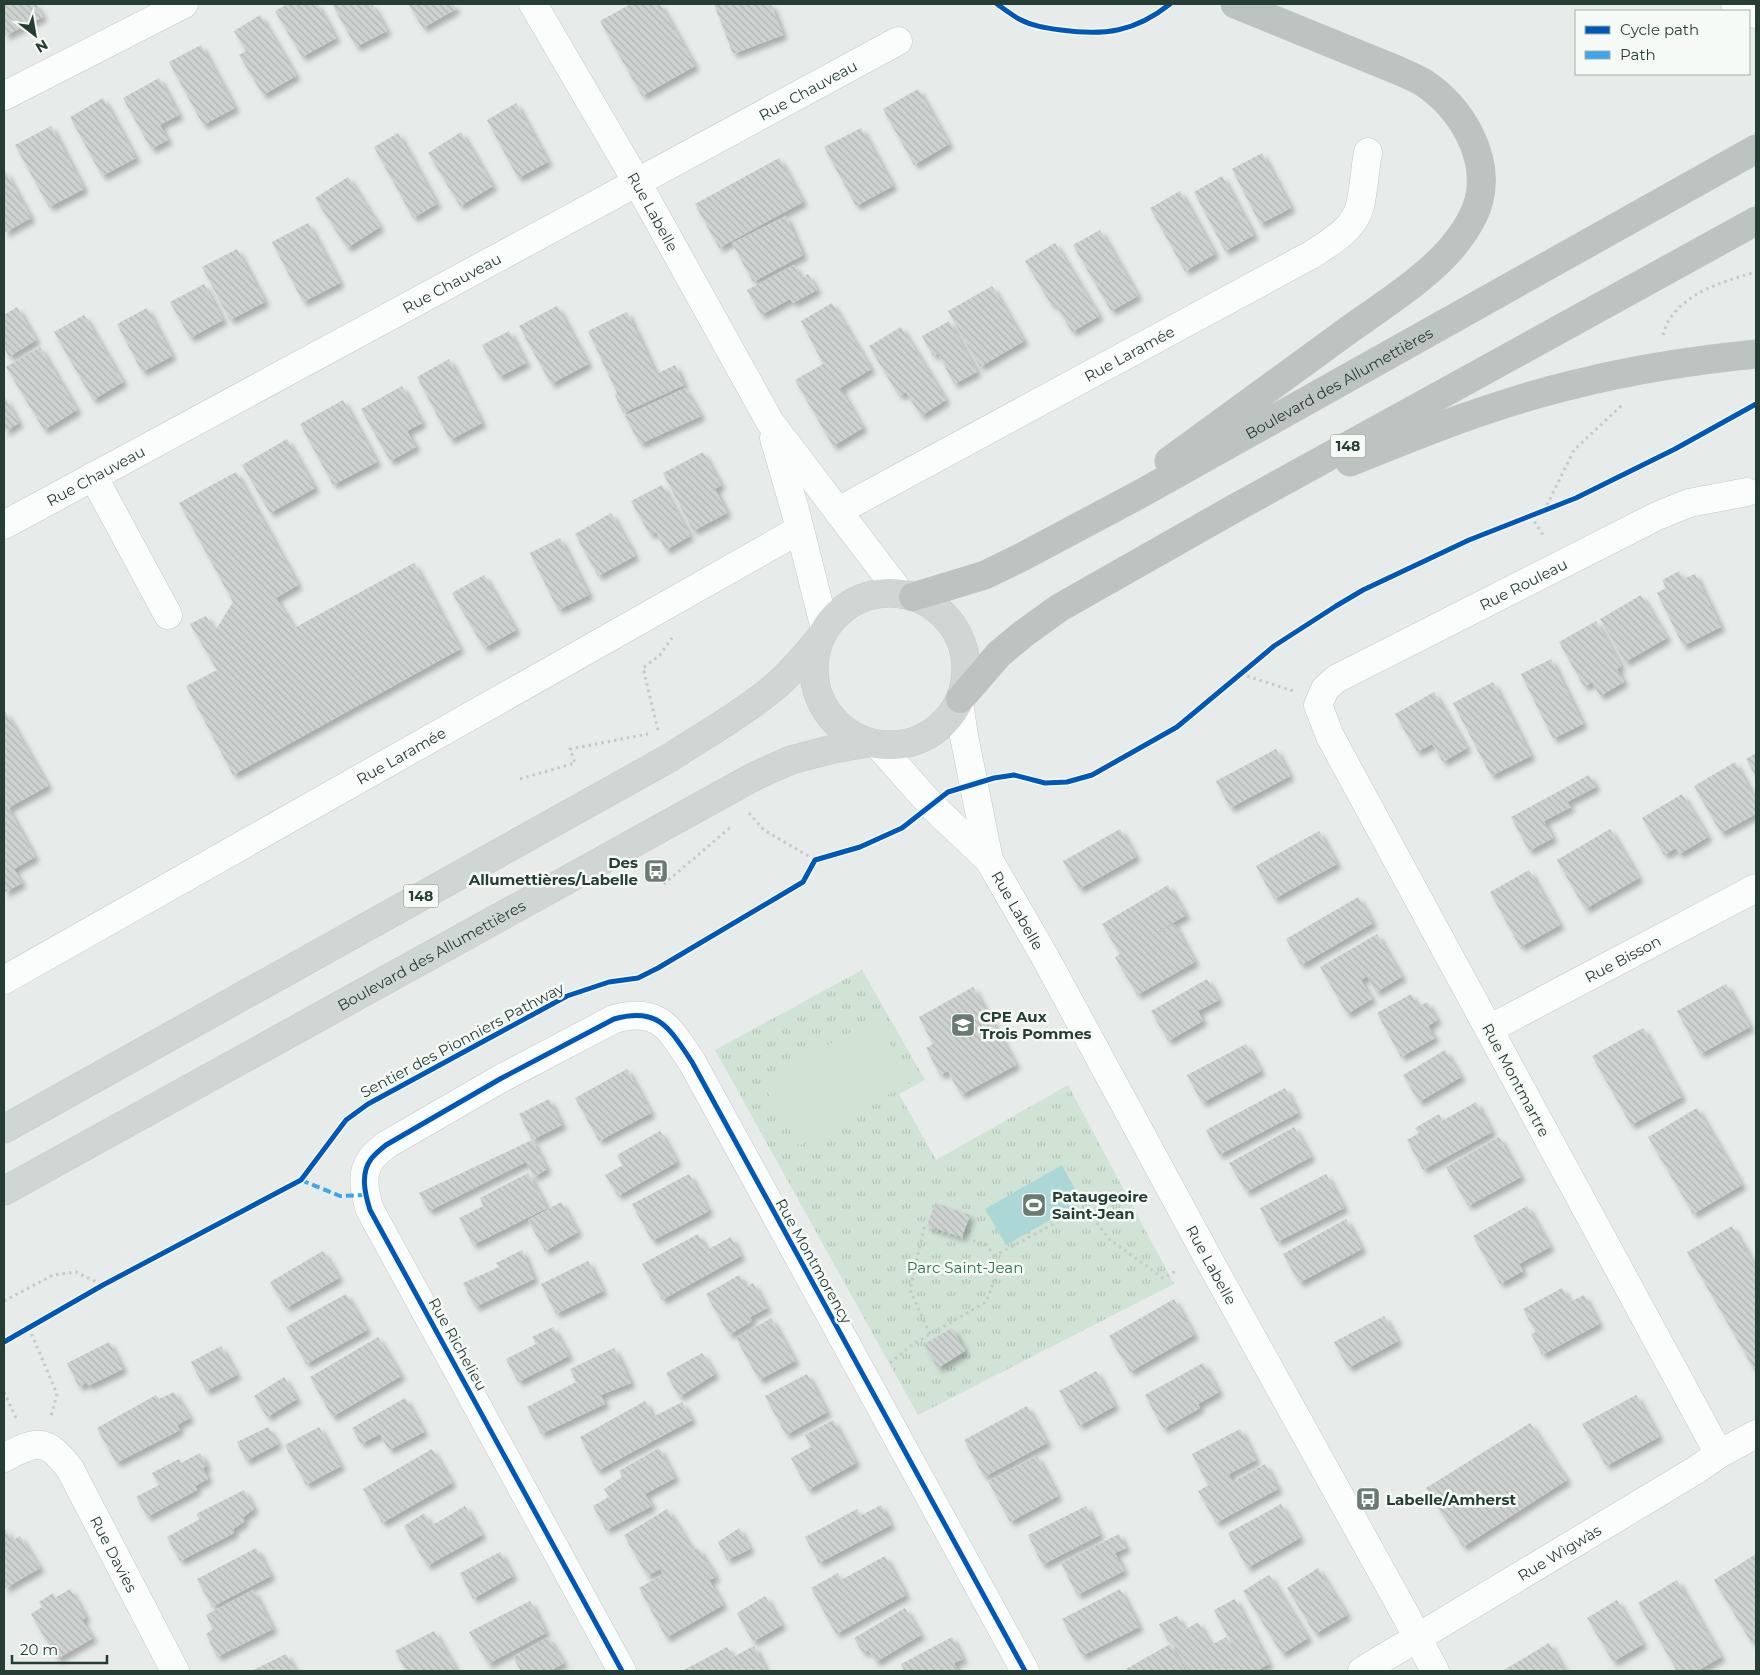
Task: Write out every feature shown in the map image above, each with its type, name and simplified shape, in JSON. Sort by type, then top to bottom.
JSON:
[{"type":"highway","points":[[1082,524],[1393,298],[1440,260],[1459,239],[1479,200],[1481,174],[1477,151],[1454,111],[1441,96],[1422,82],[1397,70],[1235,4]]},
{"type":"highway","name":"Boulevard des Allumettières","points":[[907,595],[985,575],[1022,557],[1150,488],[1756,149]]},
{"type":"highway","name":"148","points":[[960,701],[999,654],[1059,608],[1237,507],[1756,221]]},
{"type":"highway","points":[[1237,507],[1435,427],[1511,402],[1576,384],[1648,369],[1714,358],[1756,354]]},
{"type":"main road","points":[[883,593],[907,595],[932,605],[948,619],[959,637],[966,658],[966,679],[960,701],[943,724],[915,742],[899,745],[873,744],[845,731],[827,713],[816,689],[814,664],[823,634],[836,616],[850,604],[866,597],[883,593]]},
{"type":"main road","name":"148","points":[[4,1129],[671,757],[723,724],[768,692],[793,669],[823,634]]},
{"type":"main road","name":"Boulevard des Allumettières","points":[[4,1192],[755,776],[791,760],[833,749],[873,744]]},
{"type":"street","points":[[4,96],[184,4]]},
{"type":"street","name":"Rue Labelle","points":[[533,4],[638,182],[770,422],[824,495],[907,595]]},
{"type":"street","points":[[1735,4],[1748,10]]},
{"type":"street","name":"Rue Chauveau","points":[[4,524],[898,41]]},
{"type":"street","name":"Rue Laramée","points":[[838,511],[1309,256],[1334,240],[1349,226],[1360,208],[1368,152]]},
{"type":"street","name":"Rue Labelle","points":[[770,422],[795,510],[823,634]]},
{"type":"street","points":[[93,476],[168,615]]},
{"type":"street","name":"Rue Rouleau","points":[[1318,705],[1325,689],[1336,679],[1657,516],[1689,503],[1747,492]]},
{"type":"street","name":"Rue Laramée","points":[[4,980],[799,530]]},
{"type":"street","name":"Rue Labelle","points":[[960,701],[967,752],[988,860]]},
{"type":"street","name":"Rue Montmartre","points":[[1318,705],[1330,736],[1719,1454]]},
{"type":"street","name":"Rue Labelle","points":[[873,744],[932,806],[988,860],[1045,957],[1435,1671]]},
{"type":"street","name":"Rue Bisson","points":[[1489,1029],[1756,888]]},
{"type":"street","name":"Rue Montmorency","points":[[500,1079],[614,1019],[629,1015],[644,1016],[656,1019],[669,1030],[692,1062],[1025,1671]]},
{"type":"street","name":"Rue Richelieu","points":[[500,1079],[386,1145],[370,1159],[366,1170],[365,1195],[370,1210],[622,1671]]},
{"type":"street","name":"Rue Wìgwàs","points":[[1362,1671],[1418,1639],[1696,1470],[1719,1454],[1756,1434]]},
{"type":"street","points":[[4,1458],[28,1445],[44,1444]]},
{"type":"street","name":"Rue Davies","points":[[44,1444],[60,1457],[70,1469],[175,1671]]},
{"type":"path","points":[[1522,519],[1552,508]]},
{"type":"path","points":[[661,738],[643,668],[660,654],[676,633]]},
{"type":"path","points":[[1234,680],[1246,669]]},
{"type":"path","points":[[1241,674],[1303,695],[1318,705]]},
{"type":"path","points":[[520,780],[575,763],[570,749],[648,734]]},
{"type":"path","points":[[748,812],[764,830],[815,860],[860,847],[910,823]]},
{"type":"path","points":[[656,871],[665,883],[732,825]]},
{"type":"path","points":[[811,868],[815,860]]},
{"type":"path","points":[[994,1256],[1085,1206],[1109,1238],[1164,1278],[1176,1271]]},
{"type":"path","points":[[865,1381],[913,1344],[986,1302],[998,1271],[994,1256],[986,1244],[924,1228],[910,1290],[930,1334]]},
{"type":"path","points":[[4,1300],[53,1275],[76,1272],[103,1284]]},
{"type":"path","points":[[95,1289],[112,1280]]},
{"type":"path","points":[[20,1333],[37,1323]]},
{"type":"path","points":[[29,1328],[57,1394],[44,1444]]},
{"type":"green space","name":"Parc Saint-Jean","points":[[862,970],[925,1080],[899,1094],[936,1160],[1068,1085],[1174,1284],[918,1415],[715,1050]]},
{"type":"green space","points":[[875,1018],[912,1081],[799,1146],[762,1083]]},
{"type":"water","name":"Pataugeoire Saint-Jean","points":[[1062,1165],[1082,1202],[1006,1245],[985,1209]]},
{"type":"building","points":[[4,4],[36,4],[43,17],[4,36]]},
{"type":"building","points":[[288,4],[317,4],[336,38],[302,57],[275,11]]},
{"type":"building","points":[[332,4],[372,4],[387,31],[356,47]]},
{"type":"building","points":[[408,4],[453,4],[456,9],[423,28]]},
{"type":"building","points":[[631,4],[660,4],[695,66],[642,96],[600,21]]},
{"type":"building","points":[[714,4],[771,4],[783,35],[733,54]]},
{"type":"building","points":[[260,15],[296,76],[263,95],[239,55],[246,51],[234,31]]},
{"type":"building","points":[[201,45],[235,108],[203,125],[169,62]]},
{"type":"building","points":[[159,78],[179,115],[160,125],[168,140],[151,149],[123,98]]},
{"type":"building","points":[[918,89],[949,144],[914,165],[883,109]]},
{"type":"building","points":[[103,98],[136,158],[102,176],[70,117]]},
{"type":"building","points":[[516,103],[548,162],[518,178],[487,120]]},
{"type":"building","points":[[51,126],[84,189],[49,207],[15,145]]},
{"type":"building","points":[[861,128],[893,186],[856,206],[824,147]]},
{"type":"building","points":[[461,132],[493,186],[460,206],[428,153]]},
{"type":"building","points":[[398,133],[437,204],[413,218],[374,147]]},
{"type":"building","points":[[1262,153],[1291,208],[1260,224],[1232,169]]},
{"type":"building","points":[[779,158],[803,202],[719,248],[695,204]]},
{"type":"building","points":[[4,169],[31,218],[4,233]]},
{"type":"building","points":[[1222,176],[1254,235],[1225,251],[1194,192]]},
{"type":"building","points":[[348,177],[380,227],[347,248],[315,198]]},
{"type":"building","points":[[1180,191],[1215,254],[1185,271],[1150,208]]},
{"type":"building","points":[[786,216],[803,255],[753,282],[732,243]]},
{"type":"building","points":[[308,223],[340,283],[303,302],[272,242]]},
{"type":"building","points":[[1100,230],[1138,296],[1111,311],[1073,245]]},
{"type":"building","points":[[1055,243],[1099,316],[1072,332],[1055,304],[1052,306],[1025,261]]},
{"type":"building","points":[[237,249],[265,302],[230,320],[202,267]]},
{"type":"building","points":[[794,265],[801,278],[808,274],[817,290],[793,303],[790,299],[761,315],[747,290]]},
{"type":"building","points":[[204,284],[223,320],[190,338],[170,302]]},
{"type":"building","points":[[992,286],[1024,341],[980,367],[948,311]]},
{"type":"building","points":[[832,303],[871,369],[840,388],[863,428],[833,446],[795,380],[823,364],[801,321]]},
{"type":"building","points":[[557,306],[588,364],[551,384],[519,326]]},
{"type":"building","points":[[17,307],[36,340],[9,357],[4,347],[4,315]]},
{"type":"building","points":[[147,308],[172,356],[142,372],[117,324]]},
{"type":"building","points":[[627,312],[656,374],[675,365],[684,385],[623,413],[615,395],[617,393],[588,331]]},
{"type":"building","points":[[84,315],[123,382],[93,400],[54,332]]},
{"type":"building","points":[[949,321],[977,372],[954,384],[938,353],[933,356],[922,336]]},
{"type":"building","points":[[901,327],[946,400],[921,416],[906,392],[899,396],[869,346]]},
{"type":"building","points":[[509,331],[526,363],[499,377],[482,345]]},
{"type":"building","points":[[40,347],[77,410],[44,430],[6,367]]},
{"type":"building","points":[[449,359],[482,423],[450,440],[417,377]]},
{"type":"building","points":[[402,386],[422,423],[407,431],[416,447],[390,461],[361,409]]},
{"type":"building","points":[[685,388],[701,416],[640,444],[625,416]]},
{"type":"building","points":[[4,396],[19,423],[4,432]]},
{"type":"building","points":[[343,400],[377,462],[333,485],[300,424]]},
{"type":"building","points":[[287,439],[315,488],[270,513],[242,465]]},
{"type":"building","points":[[703,452],[721,485],[715,489],[727,513],[693,531],[663,473]]},
{"type":"building","points":[[236,472],[298,585],[276,598],[294,628],[414,563],[460,649],[233,775],[186,686],[217,670],[190,624],[206,616],[215,631],[233,602],[179,503]]},
{"type":"building","points":[[662,485],[690,536],[666,550],[656,532],[650,535],[631,501]]},
{"type":"building","points":[[611,513],[635,556],[598,576],[575,534]]},
{"type":"building","points":[[560,538],[589,595],[558,610],[530,553]]},
{"type":"building","points":[[1679,571],[1683,579],[1695,574],[1721,627],[1683,646],[1657,593],[1666,588],[1662,580]]},
{"type":"building","points":[[484,575],[516,630],[484,648],[452,593]]},
{"type":"building","points":[[1641,595],[1667,638],[1625,662],[1600,619]]},
{"type":"building","points":[[1596,621],[1621,666],[1617,669],[1624,682],[1600,696],[1592,682],[1584,687],[1559,642]]},
{"type":"building","points":[[1551,659],[1583,724],[1553,739],[1521,674]]},
{"type":"building","points":[[1493,682],[1531,756],[1491,776],[1453,703]]},
{"type":"building","points":[[1434,692],[1467,748],[1443,762],[1432,744],[1417,752],[1395,714]]},
{"type":"building","points":[[4,712],[48,786],[8,808],[35,857],[14,869],[22,883],[4,893]]},
{"type":"building","points":[[1276,749],[1290,776],[1230,808],[1216,781]]},
{"type":"building","points":[[1756,753],[1756,777],[1746,759]]},
{"type":"building","points":[[1735,762],[1756,801],[1756,814],[1721,833],[1694,786]]},
{"type":"building","points":[[1589,775],[1596,787],[1567,802],[1571,807],[1544,821],[1553,838],[1529,851],[1511,817]]},
{"type":"building","points":[[1682,794],[1708,837],[1679,854],[1676,848],[1664,855],[1642,818]]},
{"type":"building","points":[[1120,829],[1136,857],[1079,889],[1063,861]]},
{"type":"building","points":[[1610,829],[1639,878],[1585,909],[1557,860]]},
{"type":"building","points":[[1319,831],[1337,864],[1274,899],[1256,866]]},
{"type":"building","points":[[1529,870],[1560,925],[1520,947],[1490,892]]},
{"type":"building","points":[[1168,885],[1186,915],[1139,943],[1174,924],[1195,962],[1137,995],[1115,957],[1120,954],[1102,924]]},
{"type":"building","points":[[1358,897],[1373,923],[1301,965],[1286,939]]},
{"type":"building","points":[[1377,934],[1402,977],[1376,992],[1367,976],[1361,980],[1372,999],[1347,1014],[1320,967]]},
{"type":"building","points":[[1207,979],[1219,1000],[1198,1011],[1203,1021],[1168,1041],[1151,1011]]},
{"type":"building","points":[[1726,984],[1750,1027],[1700,1054],[1677,1011]]},
{"type":"building","points":[[973,987],[1016,1065],[961,1095],[948,1071],[940,1075],[926,1048],[933,1044],[919,1017]]},
{"type":"building","points":[[1411,994],[1418,1007],[1427,1002],[1437,1020],[1428,1026],[1435,1038],[1401,1057],[1377,1013]]},
{"type":"building","points":[[1643,1028],[1682,1097],[1631,1125],[1592,1056]]},
{"type":"building","points":[[1246,1044],[1261,1071],[1202,1103],[1187,1075]]},
{"type":"building","points":[[1445,1050],[1461,1077],[1419,1102],[1403,1075]]},
{"type":"building","points":[[627,1069],[651,1113],[599,1141],[575,1098]]},
{"type":"building","points":[[1285,1088],[1298,1113],[1219,1155],[1206,1130]]},
{"type":"building","points":[[549,1099],[562,1125],[532,1140],[519,1114]]},
{"type":"building","points":[[1476,1102],[1492,1132],[1423,1170],[1407,1140],[1419,1133],[1415,1128],[1439,1114],[1442,1121]]},
{"type":"building","points":[[1697,1108],[1742,1185],[1693,1214],[1648,1137]]},
{"type":"building","points":[[1294,1127],[1311,1157],[1246,1192],[1229,1163]]},
{"type":"building","points":[[660,1131],[677,1162],[618,1196],[605,1175],[623,1165],[617,1155]]},
{"type":"building","points":[[1499,1137],[1521,1177],[1468,1206],[1446,1167]]},
{"type":"building","points":[[532,1140],[547,1169],[534,1177],[526,1162],[429,1211],[419,1193]]},
{"type":"building","points":[[528,1173],[547,1208],[473,1245],[459,1218],[483,1206],[480,1198]]},
{"type":"building","points":[[689,1174],[709,1211],[652,1241],[632,1204]]},
{"type":"building","points":[[1326,1174],[1344,1208],[1277,1242],[1260,1208]]},
{"type":"building","points":[[561,1202],[578,1232],[545,1251],[528,1220]]},
{"type":"building","points":[[935,1203],[970,1215],[962,1237],[927,1226]]},
{"type":"building","points":[[1527,1206],[1550,1247],[1519,1264],[1523,1271],[1500,1284],[1473,1236]]},
{"type":"building","points":[[1346,1219],[1362,1249],[1299,1283],[1283,1254]]},
{"type":"building","points":[[1732,1226],[1756,1268],[1756,1373],[1687,1252]]},
{"type":"building","points":[[698,1234],[707,1250],[731,1237],[741,1256],[662,1300],[642,1264]]},
{"type":"building","points":[[522,1250],[534,1279],[475,1307],[463,1283],[499,1267],[496,1263]]},
{"type":"building","points":[[323,1251],[339,1278],[286,1308],[270,1282]]},
{"type":"building","points":[[588,1261],[603,1291],[556,1314],[541,1284]]},
{"type":"building","points":[[739,1275],[746,1287],[753,1283],[767,1308],[750,1317],[752,1321],[729,1335],[706,1294]]},
{"type":"building","points":[[1562,1288],[1570,1302],[1584,1295],[1599,1324],[1542,1355],[1531,1334],[1536,1332],[1523,1309]]},
{"type":"building","points":[[346,1294],[367,1330],[306,1364],[286,1327]]},
{"type":"building","points":[[1174,1299],[1194,1335],[1130,1372],[1109,1336]]},
{"type":"building","points":[[1384,1316],[1398,1341],[1348,1368],[1334,1342]]},
{"type":"building","points":[[771,1318],[795,1361],[759,1380],[736,1338]]},
{"type":"building","points":[[553,1327],[569,1356],[518,1382],[506,1359],[536,1344],[532,1337]]},
{"type":"building","points":[[952,1328],[965,1351],[938,1368],[924,1344]]},
{"type":"building","points":[[378,1337],[401,1376],[332,1417],[310,1377]]},
{"type":"building","points":[[109,1342],[123,1369],[88,1386],[87,1382],[79,1387],[67,1363]]},
{"type":"building","points":[[221,1346],[237,1375],[206,1391],[191,1362]]},
{"type":"building","points":[[614,1348],[631,1383],[601,1395],[605,1404],[541,1434],[527,1407],[576,1382],[570,1369]]},
{"type":"building","points":[[702,1353],[715,1374],[679,1397],[666,1373]]},
{"type":"building","points":[[1203,1363],[1219,1392],[1198,1404],[1200,1408],[1163,1429],[1145,1395]]},
{"type":"building","points":[[1096,1371],[1115,1406],[1079,1426],[1059,1391]]},
{"type":"building","points":[[807,1374],[827,1412],[786,1435],[765,1396]]},
{"type":"building","points":[[284,1377],[297,1399],[267,1417],[254,1396]]},
{"type":"building","points":[[174,1392],[190,1418],[177,1425],[180,1430],[116,1463],[97,1428],[156,1395],[159,1399]]},
{"type":"building","points":[[1636,1395],[1659,1437],[1606,1466],[1582,1424]]},
{"type":"building","points":[[405,1398],[424,1432],[389,1450],[380,1434],[361,1444],[352,1428]]},
{"type":"building","points":[[645,1401],[653,1417],[682,1402],[692,1420],[597,1471],[580,1437]]},
{"type":"building","points":[[1027,1406],[1047,1443],[984,1477],[964,1440]]},
{"type":"building","points":[[833,1420],[856,1463],[808,1490],[791,1458],[811,1447],[805,1435]]},
{"type":"building","points":[[1530,1423],[1567,1480],[1463,1547],[1426,1488]]},
{"type":"building","points":[[268,1427],[278,1444],[246,1461],[237,1442]]},
{"type":"building","points":[[319,1427],[341,1466],[306,1485],[285,1445]]},
{"type":"building","points":[[1240,1429],[1256,1460],[1208,1485],[1192,1454]]},
{"type":"building","points":[[659,1448],[675,1478],[645,1494],[652,1506],[606,1530],[593,1506],[609,1497],[604,1489],[622,1477],[619,1471]]},
{"type":"building","points":[[432,1449],[452,1483],[382,1523],[363,1489]]},
{"type":"building","points":[[200,1453],[207,1466],[203,1468],[208,1479],[195,1486],[197,1490],[147,1517],[136,1497],[159,1485],[152,1473],[179,1459],[181,1463]]},
{"type":"building","points":[[1037,1456],[1058,1496],[1010,1522],[988,1481]]},
{"type":"building","points":[[1265,1464],[1278,1489],[1216,1523],[1198,1491],[1229,1474],[1233,1482]]},
{"type":"building","points":[[244,1490],[254,1509],[243,1517],[244,1522],[233,1529],[234,1533],[180,1561],[167,1537],[200,1519],[196,1514]]},
{"type":"building","points":[[1281,1504],[1300,1538],[1247,1568],[1228,1533]]},
{"type":"building","points":[[881,1505],[891,1525],[819,1563],[805,1537],[857,1509],[860,1516]]},
{"type":"building","points":[[465,1506],[482,1535],[427,1566],[404,1526],[424,1513],[431,1526]]},
{"type":"building","points":[[1086,1506],[1100,1535],[1042,1565],[1028,1535]]},
{"type":"building","points":[[667,1509],[693,1550],[674,1561],[698,1548],[716,1577],[709,1580],[723,1605],[666,1638],[639,1588],[663,1574],[660,1569],[647,1576],[624,1535]]},
{"type":"building","points":[[4,1527],[12,1541],[20,1536],[40,1568],[4,1589]]},
{"type":"building","points":[[739,1528],[750,1549],[727,1560],[718,1542]]},
{"type":"building","points":[[1119,1534],[1126,1548],[1115,1553],[1124,1571],[1077,1595],[1061,1563]]},
{"type":"building","points":[[256,1548],[271,1576],[212,1607],[197,1579]]},
{"type":"building","points":[[500,1552],[513,1576],[473,1599],[460,1573]]},
{"type":"building","points":[[1756,1554],[1756,1639],[1751,1642],[1714,1580]]},
{"type":"building","points":[[885,1556],[906,1595],[836,1634],[811,1588],[838,1573],[841,1580]]},
{"type":"building","points":[[1318,1568],[1347,1615],[1315,1634],[1287,1588]]},
{"type":"building","points":[[1269,1575],[1308,1638],[1282,1654],[1243,1591]]},
{"type":"building","points":[[1677,1580],[1721,1657],[1697,1671],[1677,1671],[1638,1603]]},
{"type":"building","points":[[70,1589],[86,1617],[82,1620],[93,1638],[57,1659],[31,1614],[42,1607],[39,1602],[53,1593],[55,1598]]},
{"type":"building","points":[[1120,1589],[1139,1627],[1082,1656],[1062,1619]]},
{"type":"building","points":[[253,1590],[273,1629],[217,1657],[206,1634],[213,1629],[206,1615]]},
{"type":"building","points":[[765,1596],[782,1625],[753,1642],[737,1613]]},
{"type":"building","points":[[1235,1599],[1269,1664],[1256,1671],[1188,1671],[1171,1640],[1168,1641],[1159,1624],[1177,1616],[1185,1630],[1198,1622],[1211,1645],[1226,1637],[1245,1670],[1214,1610]]},
{"type":"building","points":[[1617,1600],[1643,1644],[1613,1662],[1587,1618]]},
{"type":"building","points":[[530,1601],[546,1633],[488,1664],[469,1632]]},
{"type":"building","points":[[905,1608],[921,1635],[876,1662],[868,1650],[863,1653],[854,1638]]},
{"type":"building","points":[[434,1631],[457,1671],[406,1671],[395,1651]]},
{"type":"building","points":[[548,1637],[564,1663],[550,1671],[521,1671],[513,1657]]},
{"type":"building","points":[[952,1637],[963,1659],[954,1663],[958,1671],[904,1671],[901,1664]]},
{"type":"building","points":[[1549,1643],[1565,1671],[1504,1670]]},
{"type":"building","points":[[1170,1644],[1185,1671],[1127,1671],[1126,1669]]},
{"type":"building","points":[[754,1646],[766,1670],[764,1671],[682,1671],[727,1647],[733,1657]]},
{"type":"building","points":[[286,1654],[296,1671],[251,1671]]},
{"type":"marked path","points":[[301,1180],[340,1196],[365,1195]]},
{"type":"cycle path","points":[[997,4],[1019,19],[1034,25],[1077,32],[1118,30],[1144,21],[1170,4]]},
{"type":"cycle path","name":"Sentier des Pionniers Pathway","points":[[4,1342],[103,1285],[301,1180],[346,1120],[368,1104],[567,996],[609,982],[638,978],[658,968],[803,882],[815,860],[860,847],[902,828],[948,792],[994,778],[1014,775],[1045,783],[1067,782],[1092,775],[1177,727],[1274,646],[1363,590],[1469,540],[1576,498],[1675,449],[1756,404]]},
{"type":"cycle path","points":[[622,1671],[370,1210],[365,1191],[365,1178],[371,1159],[386,1145],[500,1079],[614,1019],[629,1016],[653,1018],[662,1023],[670,1030],[692,1062],[1025,1671]]},
{"type":"place","name":"Des Allumettières/Labelle","points":[[656,871]]},
{"type":"place","name":"CPE Aux Trois Pommes","points":[[963,1025]]},
{"type":"place","name":"Pataugeoire Saint-Jean","points":[[1034,1205]]},
{"type":"place","name":"Labelle/Amherst","points":[[1368,1499]]}]
